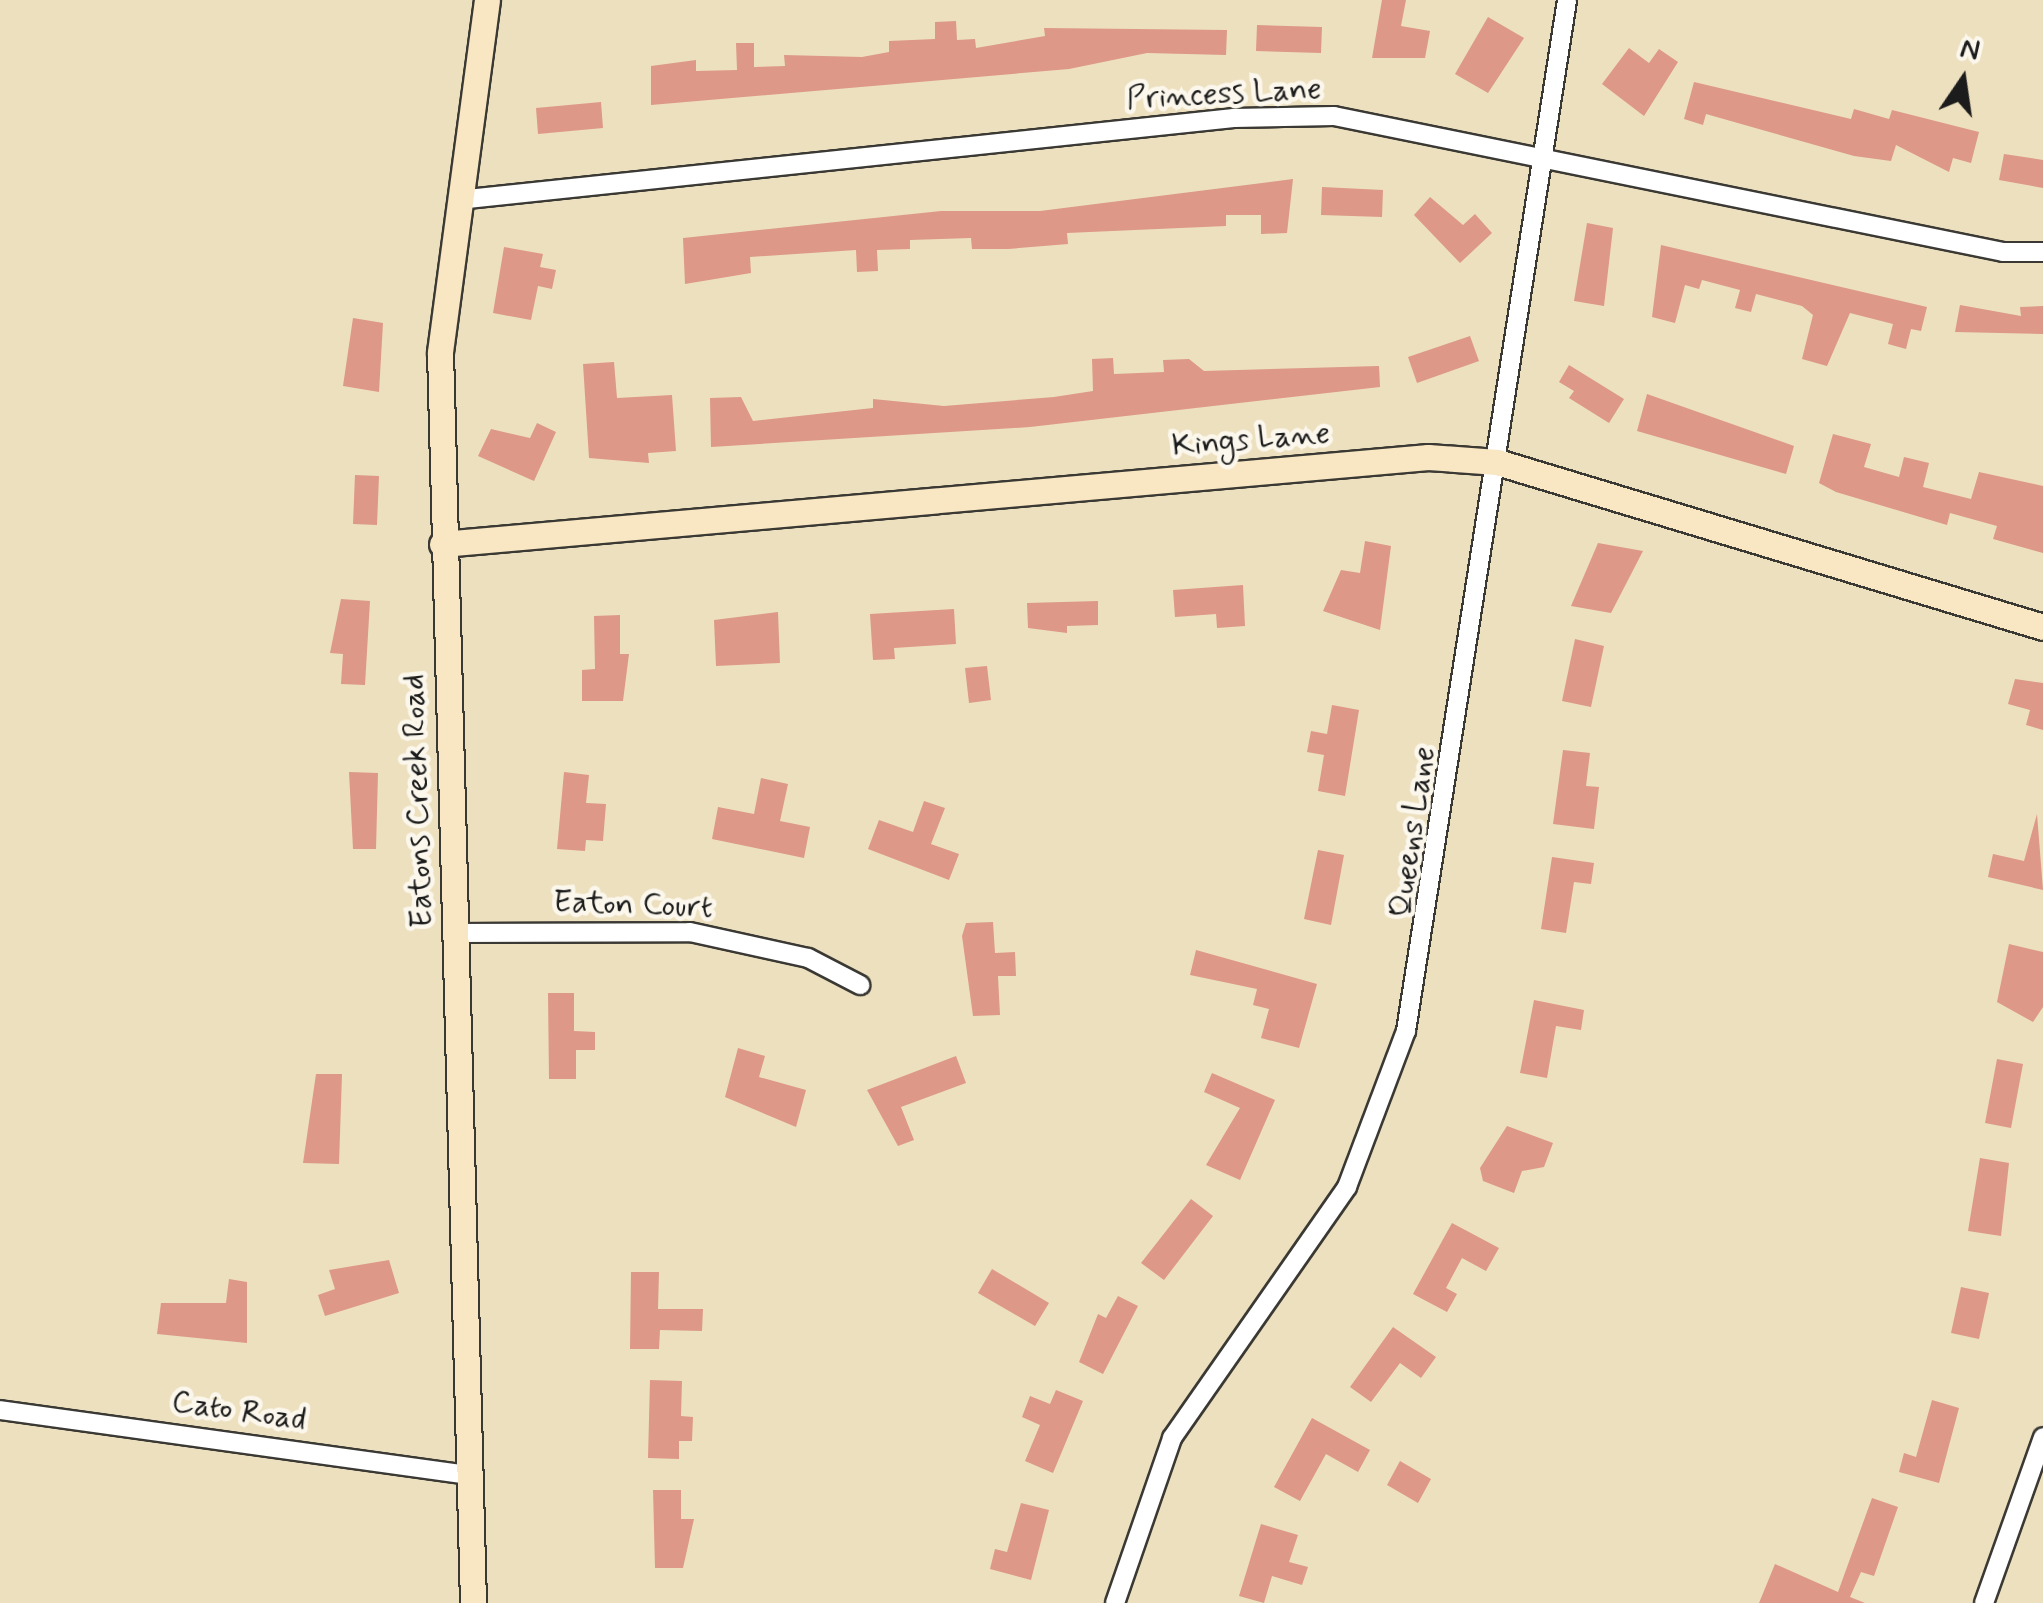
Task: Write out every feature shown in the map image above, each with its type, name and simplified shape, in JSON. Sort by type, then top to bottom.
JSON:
[{"type":"street","name":"Eatons Creek Road","points":[[473,1603],[442,544],[440,352],[487,0]]},
{"type":"street","name":"Queens Lane","points":[[1115,1603],[1172,1438],[1346,1187],[1380,1113],[1427,942],[1568,0]]},
{"type":"street","name":"Princess Lane","points":[[458,200],[1234,118],[1334,116],[2003,252],[2043,252]]},
{"type":"street","name":"Kings Lane","points":[[442,544],[1428,457],[1497,462],[2043,627]]},
{"type":"street","name":"Eaton Court","points":[[454,933],[690,932],[808,958],[860,985]]},
{"type":"street","name":"Cato Road","points":[[0,1410],[470,1475]]},
{"type":"street","points":[[1984,1603],[2043,1437]]},
{"type":"building","points":[[1382,0],[1406,0],[1401,26],[1430,31],[1425,58],[1372,58]]},
{"type":"building","points":[[1488,17],[1524,38],[1488,93],[1455,74]]},
{"type":"building","points":[[956,21],[957,40],[975,39],[976,48],[1045,36],[1044,28],[1227,30],[1226,55],[1147,53],[1069,69],[651,105],[651,66],[696,60],[696,71],[737,70],[736,43],[754,43],[754,67],[785,66],[784,55],[862,57],[889,52],[889,41],[935,39],[935,22]]},
{"type":"building","points":[[1257,25],[1322,27],[1321,53],[1256,51]]},
{"type":"building","points":[[1629,48],[1649,63],[1659,49],[1678,62],[1644,116],[1602,84]]},
{"type":"building","points":[[1694,82],[1851,119],[1854,109],[1889,119],[1892,110],[1979,132],[1971,163],[1953,158],[1949,172],[1896,145],[1891,161],[1854,156],[1706,114],[1703,125],[1684,119]]},
{"type":"building","points":[[601,102],[603,128],[538,134],[536,108]]},
{"type":"building","points":[[2004,154],[2043,160],[2043,188],[1999,180]]},
{"type":"building","points":[[1293,179],[1287,233],[1261,234],[1261,215],[1226,215],[1226,226],[1067,233],[1068,244],[1008,249],[972,249],[971,238],[910,240],[910,249],[877,250],[878,271],[857,272],[856,250],[750,257],[751,273],[685,284],[683,238],[941,211],[1040,211]]},
{"type":"building","points":[[1322,187],[1383,190],[1382,217],[1321,215]]},
{"type":"building","points":[[1430,197],[1463,225],[1475,214],[1492,233],[1460,263],[1414,215]]},
{"type":"building","points":[[1587,223],[1613,228],[1604,306],[1574,301]]},
{"type":"building","points":[[1661,245],[1927,307],[1921,331],[1911,329],[1906,349],[1888,344],[1893,324],[1850,313],[1827,366],[1802,359],[1813,315],[1802,306],[1756,294],[1751,312],[1735,308],[1740,290],[1702,280],[1699,289],[1685,285],[1675,323],[1652,317]]},
{"type":"building","points":[[504,247],[543,254],[540,267],[556,270],[552,289],[538,286],[531,320],[493,313]]},
{"type":"building","points":[[1960,305],[2021,316],[2020,307],[2043,306],[2043,334],[1955,332]]},
{"type":"building","points":[[353,318],[383,323],[379,392],[343,386]]},
{"type":"building","points":[[1470,336],[1479,361],[1417,383],[1408,357]]},
{"type":"building","points":[[1113,358],[1114,374],[1164,372],[1163,360],[1189,359],[1204,371],[1379,366],[1380,387],[1030,427],[711,447],[710,398],[741,397],[753,421],[873,408],[873,399],[944,406],[1054,397],[1093,391],[1092,359]]},
{"type":"building","points":[[614,362],[617,398],[672,395],[676,451],[648,453],[649,463],[589,458],[583,364]]},
{"type":"building","points":[[1569,365],[1624,399],[1609,423],[1569,398],[1574,391],[1559,382]]},
{"type":"building","points":[[1647,394],[1794,446],[1786,474],[1637,431]]},
{"type":"building","points":[[537,423],[556,432],[534,481],[478,456],[491,429],[530,438]]},
{"type":"building","points":[[1833,434],[1871,444],[1864,467],[1899,477],[1904,457],[1929,463],[1923,487],[1971,499],[1979,472],[2043,486],[2043,553],[1993,539],[1997,526],[1950,513],[1947,525],[1836,492],[1819,483]]},
{"type":"building","points":[[355,475],[379,476],[377,525],[353,524]]},
{"type":"building","points":[[1365,541],[1391,546],[1380,630],[1323,611],[1341,570],[1360,573]]},
{"type":"building","points":[[1598,543],[1643,551],[1611,613],[1571,606]]},
{"type":"building","points":[[1243,585],[1245,626],[1217,628],[1216,614],[1175,617],[1173,590]]},
{"type":"building","points":[[341,599],[370,601],[365,685],[341,684],[343,654],[330,653]]},
{"type":"building","points":[[1098,601],[1098,625],[1067,626],[1067,633],[1028,628],[1027,603]]},
{"type":"building","points":[[954,609],[956,644],[894,648],[895,659],[873,660],[870,614]]},
{"type":"building","points":[[778,612],[780,663],[716,666],[714,620]]},
{"type":"building","points":[[620,615],[620,654],[629,654],[623,701],[582,701],[582,670],[595,669],[594,616]]},
{"type":"building","points":[[1575,639],[1604,646],[1591,707],[1562,701]]},
{"type":"building","points":[[987,666],[991,700],[969,703],[965,668]]},
{"type":"building","points":[[2015,679],[2043,683],[2043,730],[2026,725],[2030,710],[2008,704]]},
{"type":"building","points":[[1332,705],[1359,710],[1345,796],[1318,791],[1324,755],[1307,752],[1311,731],[1327,734]]},
{"type":"building","points":[[1563,750],[1590,753],[1586,786],[1599,787],[1594,829],[1553,824]]},
{"type":"building","points":[[349,772],[378,773],[376,849],[353,849]]},
{"type":"building","points":[[564,772],[589,775],[586,803],[606,804],[603,841],[586,840],[585,851],[557,849]]},
{"type":"building","points":[[761,778],[788,784],[780,821],[810,827],[804,858],[712,839],[718,807],[754,814]]},
{"type":"building","points":[[924,801],[945,808],[931,844],[959,854],[949,880],[868,849],[879,820],[913,832]]},
{"type":"building","points":[[2037,814],[2043,890],[1988,877],[1993,854],[2024,861]]},
{"type":"building","points":[[1318,850],[1344,855],[1331,925],[1304,919]]},
{"type":"building","points":[[1552,857],[1594,863],[1591,884],[1574,882],[1566,933],[1541,929]]},
{"type":"building","points":[[993,922],[995,953],[1015,952],[1016,976],[998,976],[1000,1015],[973,1016],[962,936],[966,923]]},
{"type":"building","points":[[2009,944],[2043,952],[2043,1007],[2033,1022],[1997,1002]]},
{"type":"building","points":[[1196,950],[1317,984],[1299,1048],[1261,1038],[1269,1009],[1253,1005],[1257,989],[1190,975]]},
{"type":"building","points":[[548,993],[574,993],[574,1031],[595,1032],[595,1050],[576,1050],[576,1079],[549,1079]]},
{"type":"building","points":[[1534,1000],[1584,1010],[1581,1030],[1556,1026],[1547,1078],[1520,1073]]},
{"type":"building","points":[[738,1048],[765,1056],[759,1077],[806,1090],[796,1127],[725,1097]]},
{"type":"building","points":[[956,1056],[966,1083],[901,1107],[914,1140],[898,1146],[867,1090]]},
{"type":"building","points":[[1997,1059],[2023,1064],[2011,1128],[1985,1123]]},
{"type":"building","points":[[1212,1073],[1275,1100],[1240,1180],[1206,1165],[1240,1108],[1204,1092]]},
{"type":"building","points":[[316,1074],[342,1074],[339,1164],[303,1163]]},
{"type":"building","points":[[1507,1126],[1553,1143],[1544,1167],[1522,1171],[1514,1193],[1483,1181],[1480,1168]]},
{"type":"building","points":[[1980,1158],[2009,1163],[2001,1236],[1968,1231]]},
{"type":"building","points":[[1191,1199],[1213,1216],[1164,1280],[1141,1263]]},
{"type":"building","points":[[1452,1223],[1499,1248],[1486,1271],[1462,1258],[1446,1288],[1457,1294],[1447,1312],[1413,1294]]},
{"type":"building","points":[[389,1260],[399,1293],[325,1316],[318,1295],[335,1289],[329,1270]]},
{"type":"building","points":[[992,1269],[1049,1303],[1035,1326],[978,1293]]},
{"type":"building","points":[[631,1272],[659,1272],[658,1309],[703,1309],[702,1331],[660,1330],[659,1349],[630,1349]]},
{"type":"building","points":[[229,1279],[247,1282],[247,1343],[157,1334],[161,1303],[226,1303]]},
{"type":"building","points":[[1961,1287],[1989,1293],[1979,1339],[1951,1333]]},
{"type":"building","points":[[1118,1296],[1138,1306],[1103,1374],[1079,1362],[1098,1314],[1106,1318]]},
{"type":"building","points":[[1393,1327],[1436,1357],[1421,1378],[1400,1363],[1371,1402],[1350,1387]]},
{"type":"building","points":[[650,1380],[682,1381],[681,1416],[693,1417],[692,1441],[679,1441],[679,1459],[648,1458]]},
{"type":"building","points":[[1056,1390],[1083,1401],[1053,1473],[1025,1461],[1040,1425],[1022,1417],[1030,1396],[1050,1404]]},
{"type":"building","points":[[1932,1400],[1959,1408],[1939,1483],[1899,1472],[1904,1453],[1916,1457]]},
{"type":"building","points":[[1312,1418],[1370,1450],[1358,1472],[1326,1454],[1300,1501],[1274,1487]]},
{"type":"building","points":[[1400,1461],[1431,1479],[1418,1503],[1387,1485]]},
{"type":"building","points":[[653,1490],[681,1490],[681,1519],[694,1519],[683,1568],[655,1568]]},
{"type":"building","points":[[1872,1498],[1898,1507],[1874,1576],[1861,1572],[1850,1597],[1865,1603],[1759,1603],[1775,1564],[1838,1592]]},
{"type":"building","points":[[1021,1503],[1049,1510],[1031,1580],[990,1569],[995,1549],[1007,1552]]},
{"type":"building","points":[[1261,1524],[1298,1535],[1289,1562],[1308,1567],[1302,1585],[1272,1576],[1264,1603],[1239,1596]]}]
